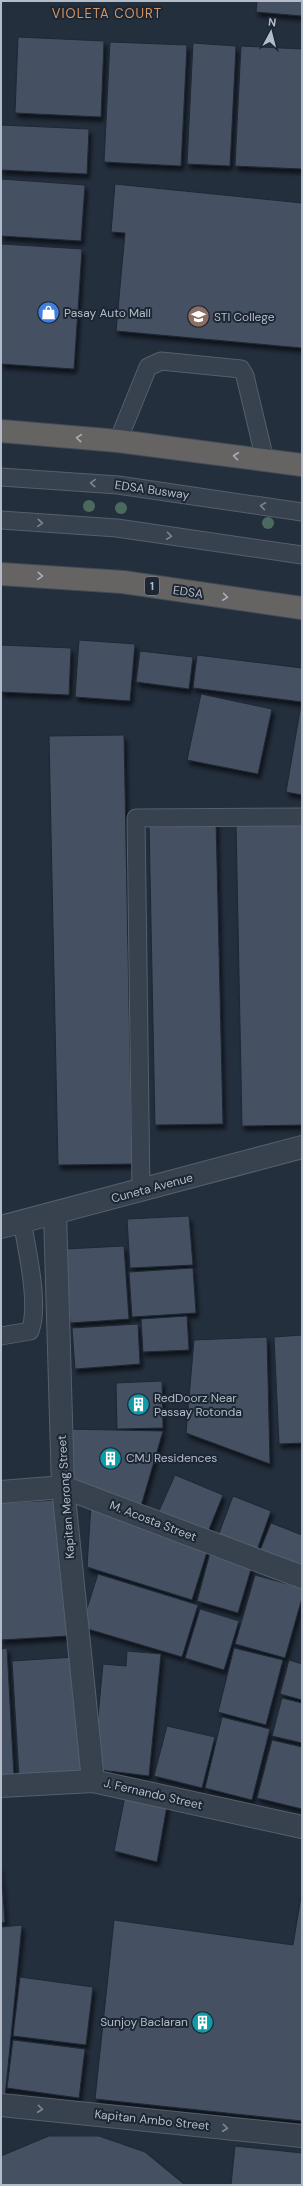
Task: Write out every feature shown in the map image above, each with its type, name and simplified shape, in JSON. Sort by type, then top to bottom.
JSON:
[{"type":"highway","points":[[1,431],[118,441],[302,465]]},
{"type":"highway","name":"EDSA","points":[[1,574],[123,582],[302,608]]},
{"type":"street","name":"Cuneta Avenue","points":[[1,1227],[302,1147]]},
{"type":"street","name":"Kapitan Merong Street","points":[[55,1213],[63,1487],[92,1780]]},
{"type":"street","name":"M. Acosta Street","points":[[1,1492],[63,1487],[302,1578]]},
{"type":"street","name":"J. Fernando Street","points":[[1,1786],[92,1780],[302,1828]]},
{"type":"street","name":"Kapitan Ambo Street","points":[[1,2104],[302,2136]]},
{"type":"lane","points":[[118,441],[148,367],[161,361],[241,369],[245,376],[265,460]]},
{"type":"lane","name":"EDSA Busway","points":[[1,477],[118,485],[302,512]]},
{"type":"lane","points":[[1,520],[117,528],[302,555]]},
{"type":"lane","points":[[141,1191],[136,818],[302,817]]},
{"type":"lane","points":[[1,1336],[30,1331],[34,1321],[30,1268],[22,1222]]},
{"type":"building","points":[[257,1],[302,1],[302,16],[256,12]]},
{"type":"building","points":[[18,37],[104,41],[101,117],[15,113]]},
{"type":"building","points":[[110,42],[187,45],[181,166],[104,162]]},
{"type":"building","points":[[193,43],[236,46],[230,166],[187,164]]},
{"type":"building","points":[[241,46],[302,49],[302,169],[235,166]]},
{"type":"building","points":[[1,125],[89,129],[87,174],[1,170]]},
{"type":"building","points":[[1,179],[85,185],[81,241],[1,236]]},
{"type":"building","points":[[115,184],[302,203],[302,348],[116,331],[125,233],[111,232]]},
{"type":"building","name":"Pasay Auto Mall","points":[[1,244],[82,249],[74,369],[1,364]]},
{"type":"building","points":[[79,640],[135,644],[130,701],[75,697]]},
{"type":"building","points":[[1,645],[71,648],[69,695],[1,692]]},
{"type":"building","points":[[140,651],[193,657],[189,689],[136,682]]},
{"type":"building","points":[[197,655],[302,668],[302,702],[193,688]]},
{"type":"building","points":[[201,694],[272,709],[258,774],[187,760]]},
{"type":"building","points":[[302,705],[302,795],[286,792]]},
{"type":"building","points":[[124,735],[132,1164],[58,1165],[49,736]]},
{"type":"building","points":[[216,820],[223,1124],[155,1125],[149,821]]},
{"type":"building","points":[[302,821],[302,1125],[242,1126],[236,823]]},
{"type":"building","points":[[189,1216],[193,1265],[130,1268],[127,1219]]},
{"type":"building","points":[[124,1246],[129,1319],[70,1323],[65,1249]]},
{"type":"building","points":[[193,1268],[196,1313],[132,1317],[129,1272]]},
{"type":"building","points":[[187,1316],[189,1350],[143,1352],[141,1319]]},
{"type":"building","points":[[138,1324],[140,1364],[75,1369],[72,1328]]},
{"type":"building","points":[[302,1335],[302,1443],[279,1444],[274,1337]]},
{"type":"building","points":[[267,1337],[270,1464],[186,1433],[194,1340]]},
{"type":"building","name":"RedDoorz Near Passay Rotonda","points":[[162,1381],[163,1428],[117,1429],[116,1383]]},
{"type":"building","name":"CMJ Residences","points":[[63,1429],[163,1431],[139,1513],[65,1485]]},
{"type":"building","points":[[175,1475],[223,1495],[208,1532],[159,1511]]},
{"type":"building","points":[[233,1496],[271,1511],[257,1550],[218,1536]]},
{"type":"building","points":[[58,1500],[67,1636],[1,1640],[1,1503]]},
{"type":"building","points":[[91,1504],[208,1549],[192,1600],[87,1567]]},
{"type":"building","points":[[271,1523],[302,1535],[302,1567],[259,1553]]},
{"type":"building","points":[[210,1553],[252,1566],[238,1613],[197,1601]]},
{"type":"building","points":[[98,1574],[198,1605],[182,1657],[81,1627]]},
{"type":"building","points":[[255,1575],[302,1588],[302,1598],[285,1658],[235,1644]]},
{"type":"building","points":[[200,1609],[239,1621],[224,1670],[185,1658]]},
{"type":"building","points":[[7,1648],[14,1777],[1,1778],[1,1649]]},
{"type":"building","points":[[234,1648],[283,1660],[266,1725],[218,1712]]},
{"type":"building","points":[[127,1651],[161,1654],[149,1776],[93,1769],[103,1664],[126,1666]]},
{"type":"building","points":[[75,1657],[82,1772],[19,1776],[12,1661]]},
{"type":"building","points":[[289,1660],[302,1664],[302,1700],[280,1694]]},
{"type":"building","points":[[282,1698],[302,1703],[302,1743],[272,1736]]},
{"type":"building","points":[[222,1717],[270,1729],[252,1800],[205,1788]]},
{"type":"building","points":[[167,1726],[215,1737],[202,1788],[154,1776]]},
{"type":"building","points":[[272,1740],[302,1747],[302,1809],[257,1798]]},
{"type":"building","points":[[126,1791],[168,1800],[157,1862],[114,1851]]},
{"type":"building","points":[[1,1867],[5,1922],[1,1923]]},
{"type":"building","name":"Sunjoy Baclaran","points":[[302,1891],[302,2121],[95,2099],[114,1920],[293,1945]]},
{"type":"building","points":[[22,1925],[5,2097],[1,2096],[1,1927]]},
{"type":"building","points":[[20,1977],[93,1987],[86,2045],[13,2036]]},
{"type":"building","points":[[13,2040],[85,2049],[79,2098],[7,2088]]},
{"type":"building","points":[[49,2136],[99,2136],[145,2152],[185,2185],[1,2185],[1,2156]]},
{"type":"building","points":[[235,2146],[302,2153],[302,2185],[231,2185]]},
{"type":"place","name":"Pasay Auto Mall","points":[[49,313]]},
{"type":"place","name":"STI College","points":[[199,317]]},
{"type":"place","name":"RedDoorz Near Passay Rotonda","points":[[139,1405]]},
{"type":"place","name":"CMJ Residences","points":[[110,1458]]},
{"type":"place","name":"Sunjoy Baclaran","points":[[203,2022]]},
{"type":"district","name":"VIOLETA COURT","points":[[107,13]]}]
